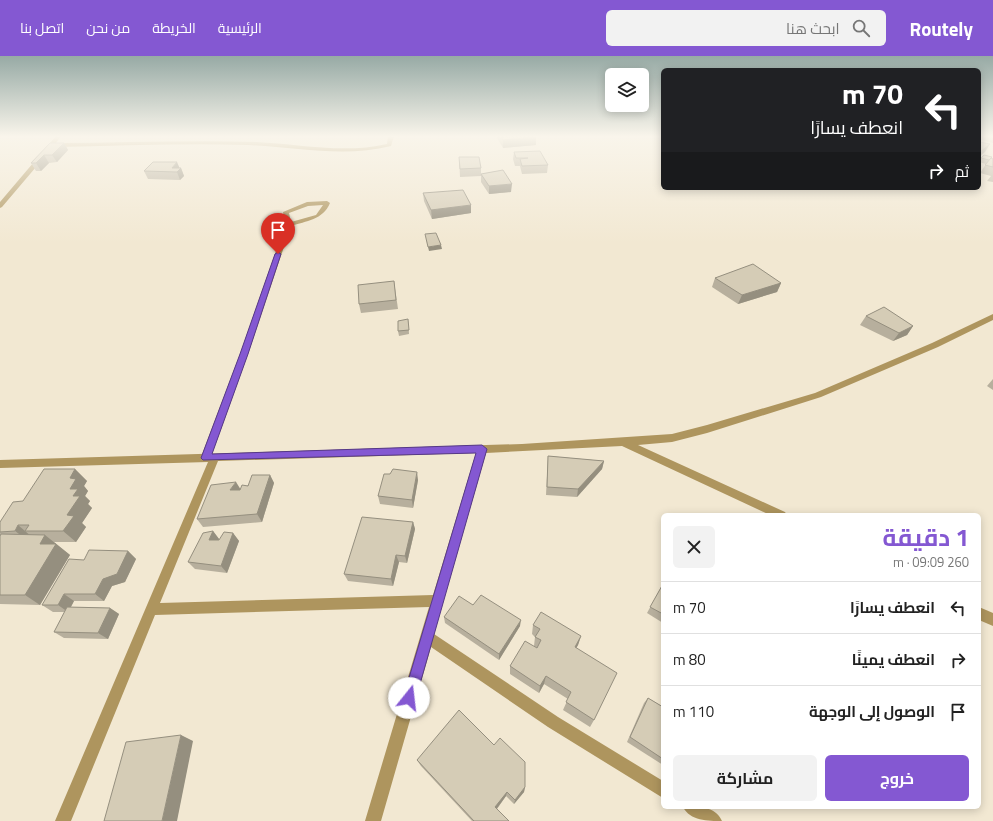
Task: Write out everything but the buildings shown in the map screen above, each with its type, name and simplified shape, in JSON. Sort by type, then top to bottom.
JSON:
[{"type":"street","points":[[0,206],[29,172]]},
{"type":"street","points":[[0,464],[482,449],[672,438],[707,429],[818,395],[935,345],[993,317]]},
{"type":"street","points":[[623,442],[777,513]]},
{"type":"street","points":[[373,821],[482,449]]},
{"type":"street","points":[[63,821],[152,609],[210,457]]},
{"type":"street","points":[[42,475],[50,463]]},
{"type":"street","points":[[152,609],[438,601]]},
{"type":"street","points":[[981,614],[993,620]]},
{"type":"street","points":[[428,637],[553,722],[661,789]]},
{"type":"street","points":[[694,809],[714,821]]},
{"type":"lane","points":[[210,457],[288,225],[286,212],[307,204],[327,203],[325,208],[318,216],[288,225]]},
{"type":"route","points":[[278,254],[244,354],[206,458],[482,449],[409,698]]}]
